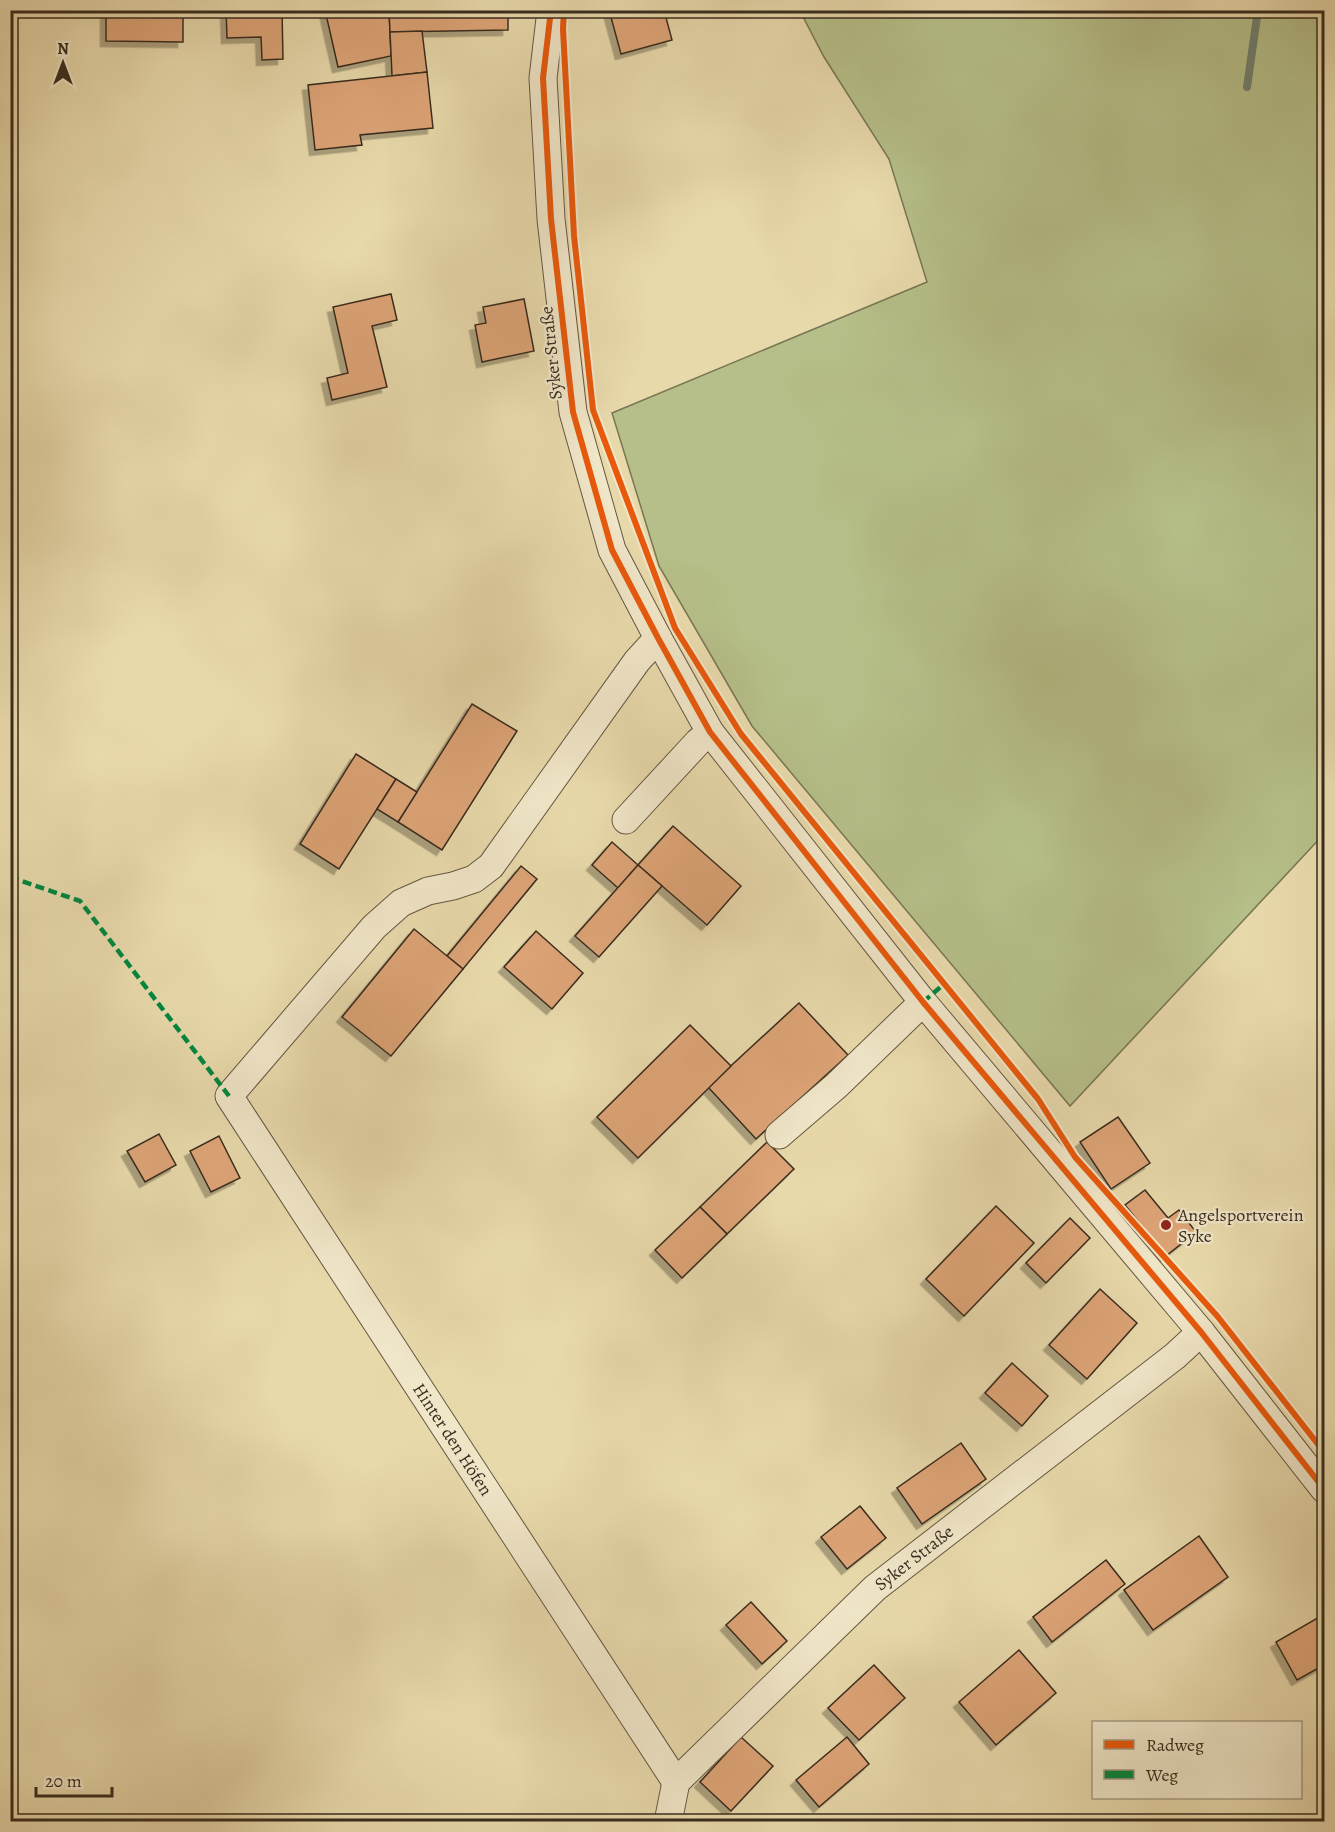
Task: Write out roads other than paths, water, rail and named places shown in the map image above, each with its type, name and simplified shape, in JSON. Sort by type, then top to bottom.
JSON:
[{"type":"street","name":"Syker Straße","points":[[550,10],[543,78],[551,219],[573,412],[612,550],[658,638],[710,732],[923,1002],[1201,1332],[1324,1489]]},
{"type":"street","name":"Hinter den Höfen","points":[[658,638],[637,661],[491,866],[474,879],[428,891],[401,903],[394,909],[374,927],[229,1096],[676,1782]]},
{"type":"street","points":[[626,820],[683,757],[710,732]]},
{"type":"street","points":[[779,1135],[836,1086],[923,1002]]},
{"type":"street","name":"Syker Straße","points":[[676,1782],[875,1588],[1165,1363],[1201,1332]]},
{"type":"street","points":[[668,1821],[676,1782]]},
{"type":"waterway","points":[[1247,87],[1258,10]]},
{"type":"place","name":"Angelsportverein Syke","points":[[1166,1225]]}]
